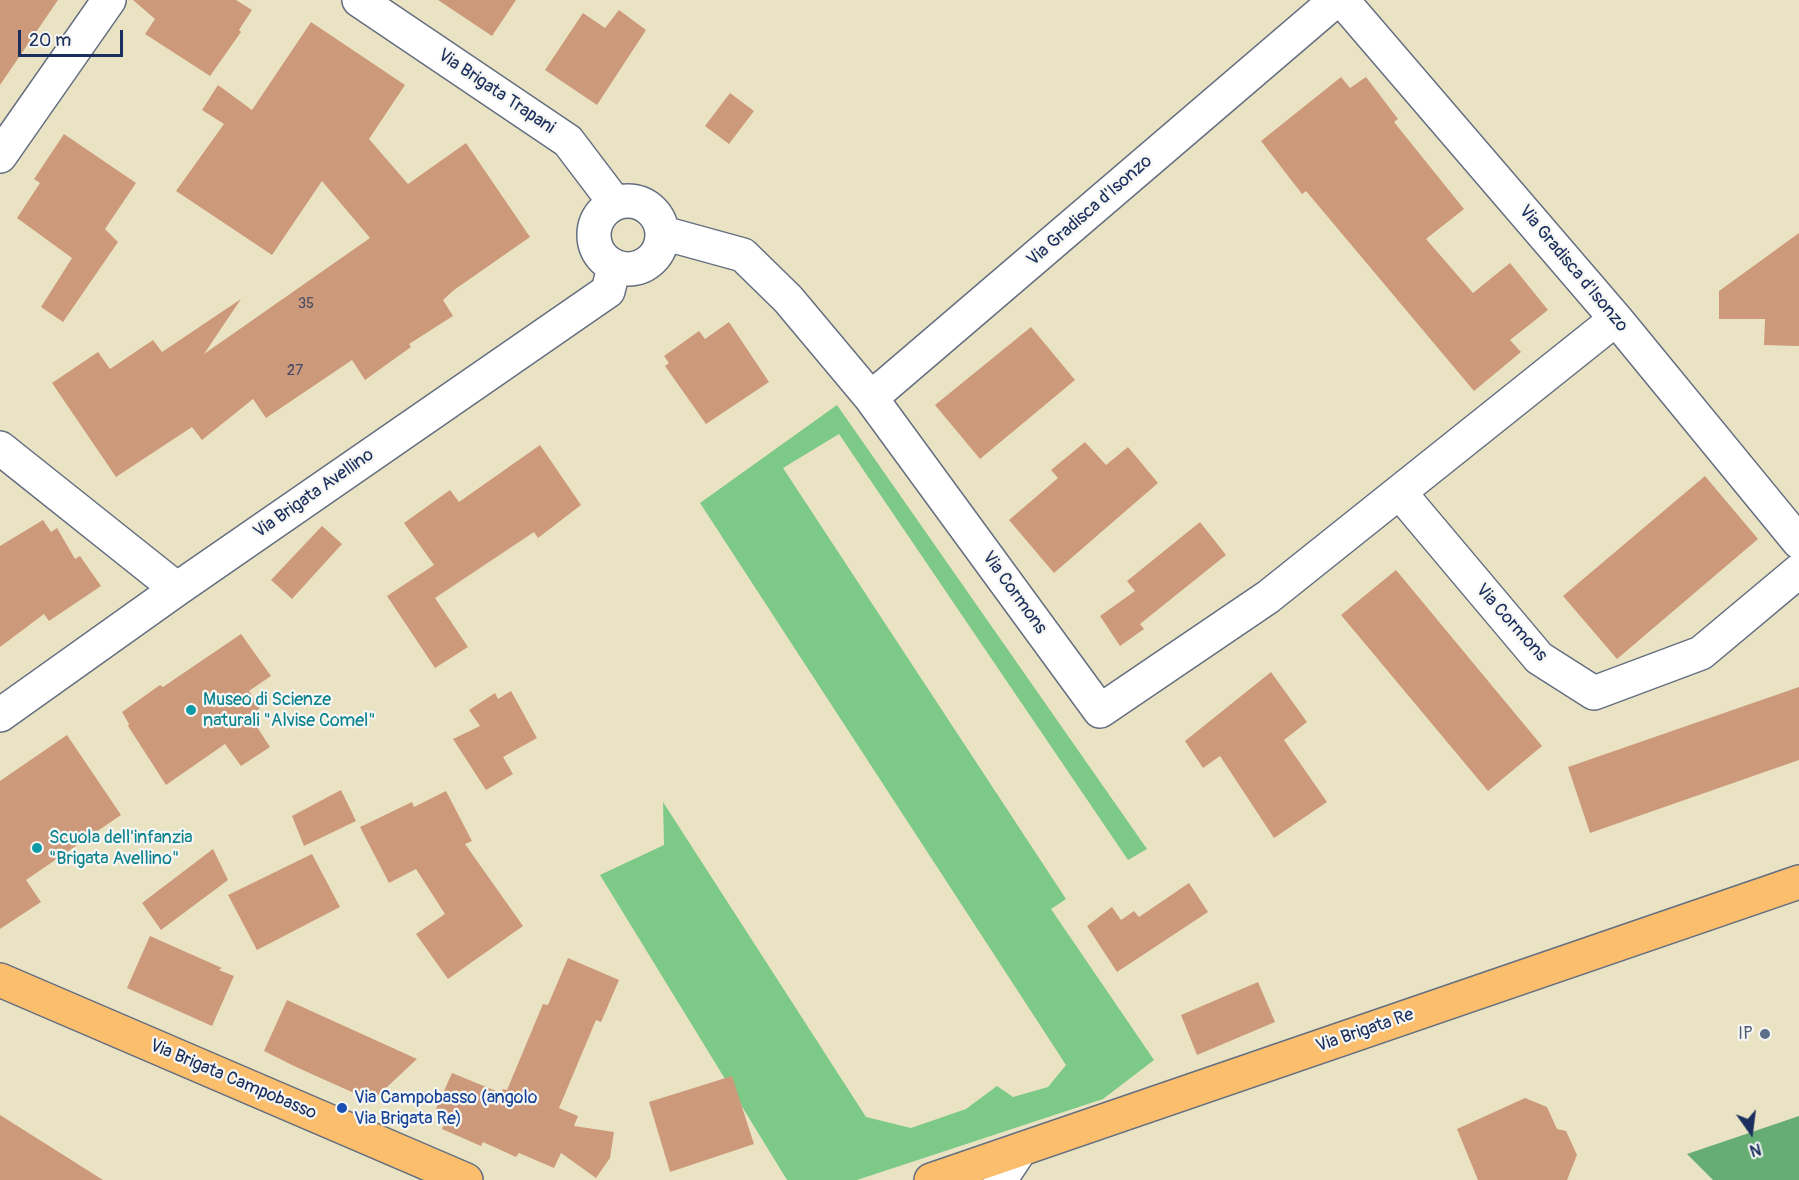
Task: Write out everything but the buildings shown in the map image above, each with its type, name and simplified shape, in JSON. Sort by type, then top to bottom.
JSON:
[{"type":"main road","name":"Via Brigata Re","points":[[931,1180],[1799,882]]},
{"type":"main road","name":"Via Brigata Campobasso","points":[[0,980],[466,1180]]},
{"type":"street","points":[[0,156],[109,0]]},
{"type":"street","name":"Via Brigata Trapani","points":[[358,0],[568,141],[615,204]]},
{"type":"street","name":"Via Gradisca d'Isonzo","points":[[871,398],[1336,0]]},
{"type":"street","name":"Via Gradisca d'Isonzo","points":[[1342,0],[1616,319],[1799,542]]},
{"type":"street","points":[[627,201],[640,203],[652,210],[659,219],[663,233],[661,246],[653,259],[635,268],[615,267],[603,258],[596,247],[594,233],[597,221],[605,210],[627,201]]},
{"type":"street","name":"Via Cormons","points":[[663,233],[743,255],[788,299],[871,398],[1100,711],[1268,597],[1616,319]]},
{"type":"street","name":"Via Brigata Avellino","points":[[0,715],[177,589],[608,291],[615,267]]},
{"type":"street","points":[[0,448],[177,589]]},
{"type":"street","name":"Via Cormons","points":[[1400,493],[1539,658],[1594,693],[1701,653],[1799,571]]},
{"type":"street","points":[[1000,1180],[1020,1150]]},
{"type":"green space","points":[[837,405],[1147,849],[1128,860],[839,434],[783,468],[1066,899],[1051,909],[1154,1060],[1103,1099],[857,1180],[787,1180],[600,875],[664,845],[663,802],[866,1117],[911,1128],[966,1109],[997,1086],[1013,1097],[1048,1087],[1066,1065],[700,503]]},
{"type":"green space","points":[[1799,1116],[1799,1180],[1713,1180],[1687,1154]]},
{"type":"place","name":"Museo di Scienze naturali \"Alvise Comel\"","points":[[191,710]]},
{"type":"place","name":"Scuola dell'infanzia \"Brigata Avellino\"","points":[[37,848]]},
{"type":"place","name":"IP","points":[[1765,1034]]},
{"type":"place","name":"Via Campobasso (angolo Via Brigata Re)","points":[[342,1108]]}]
